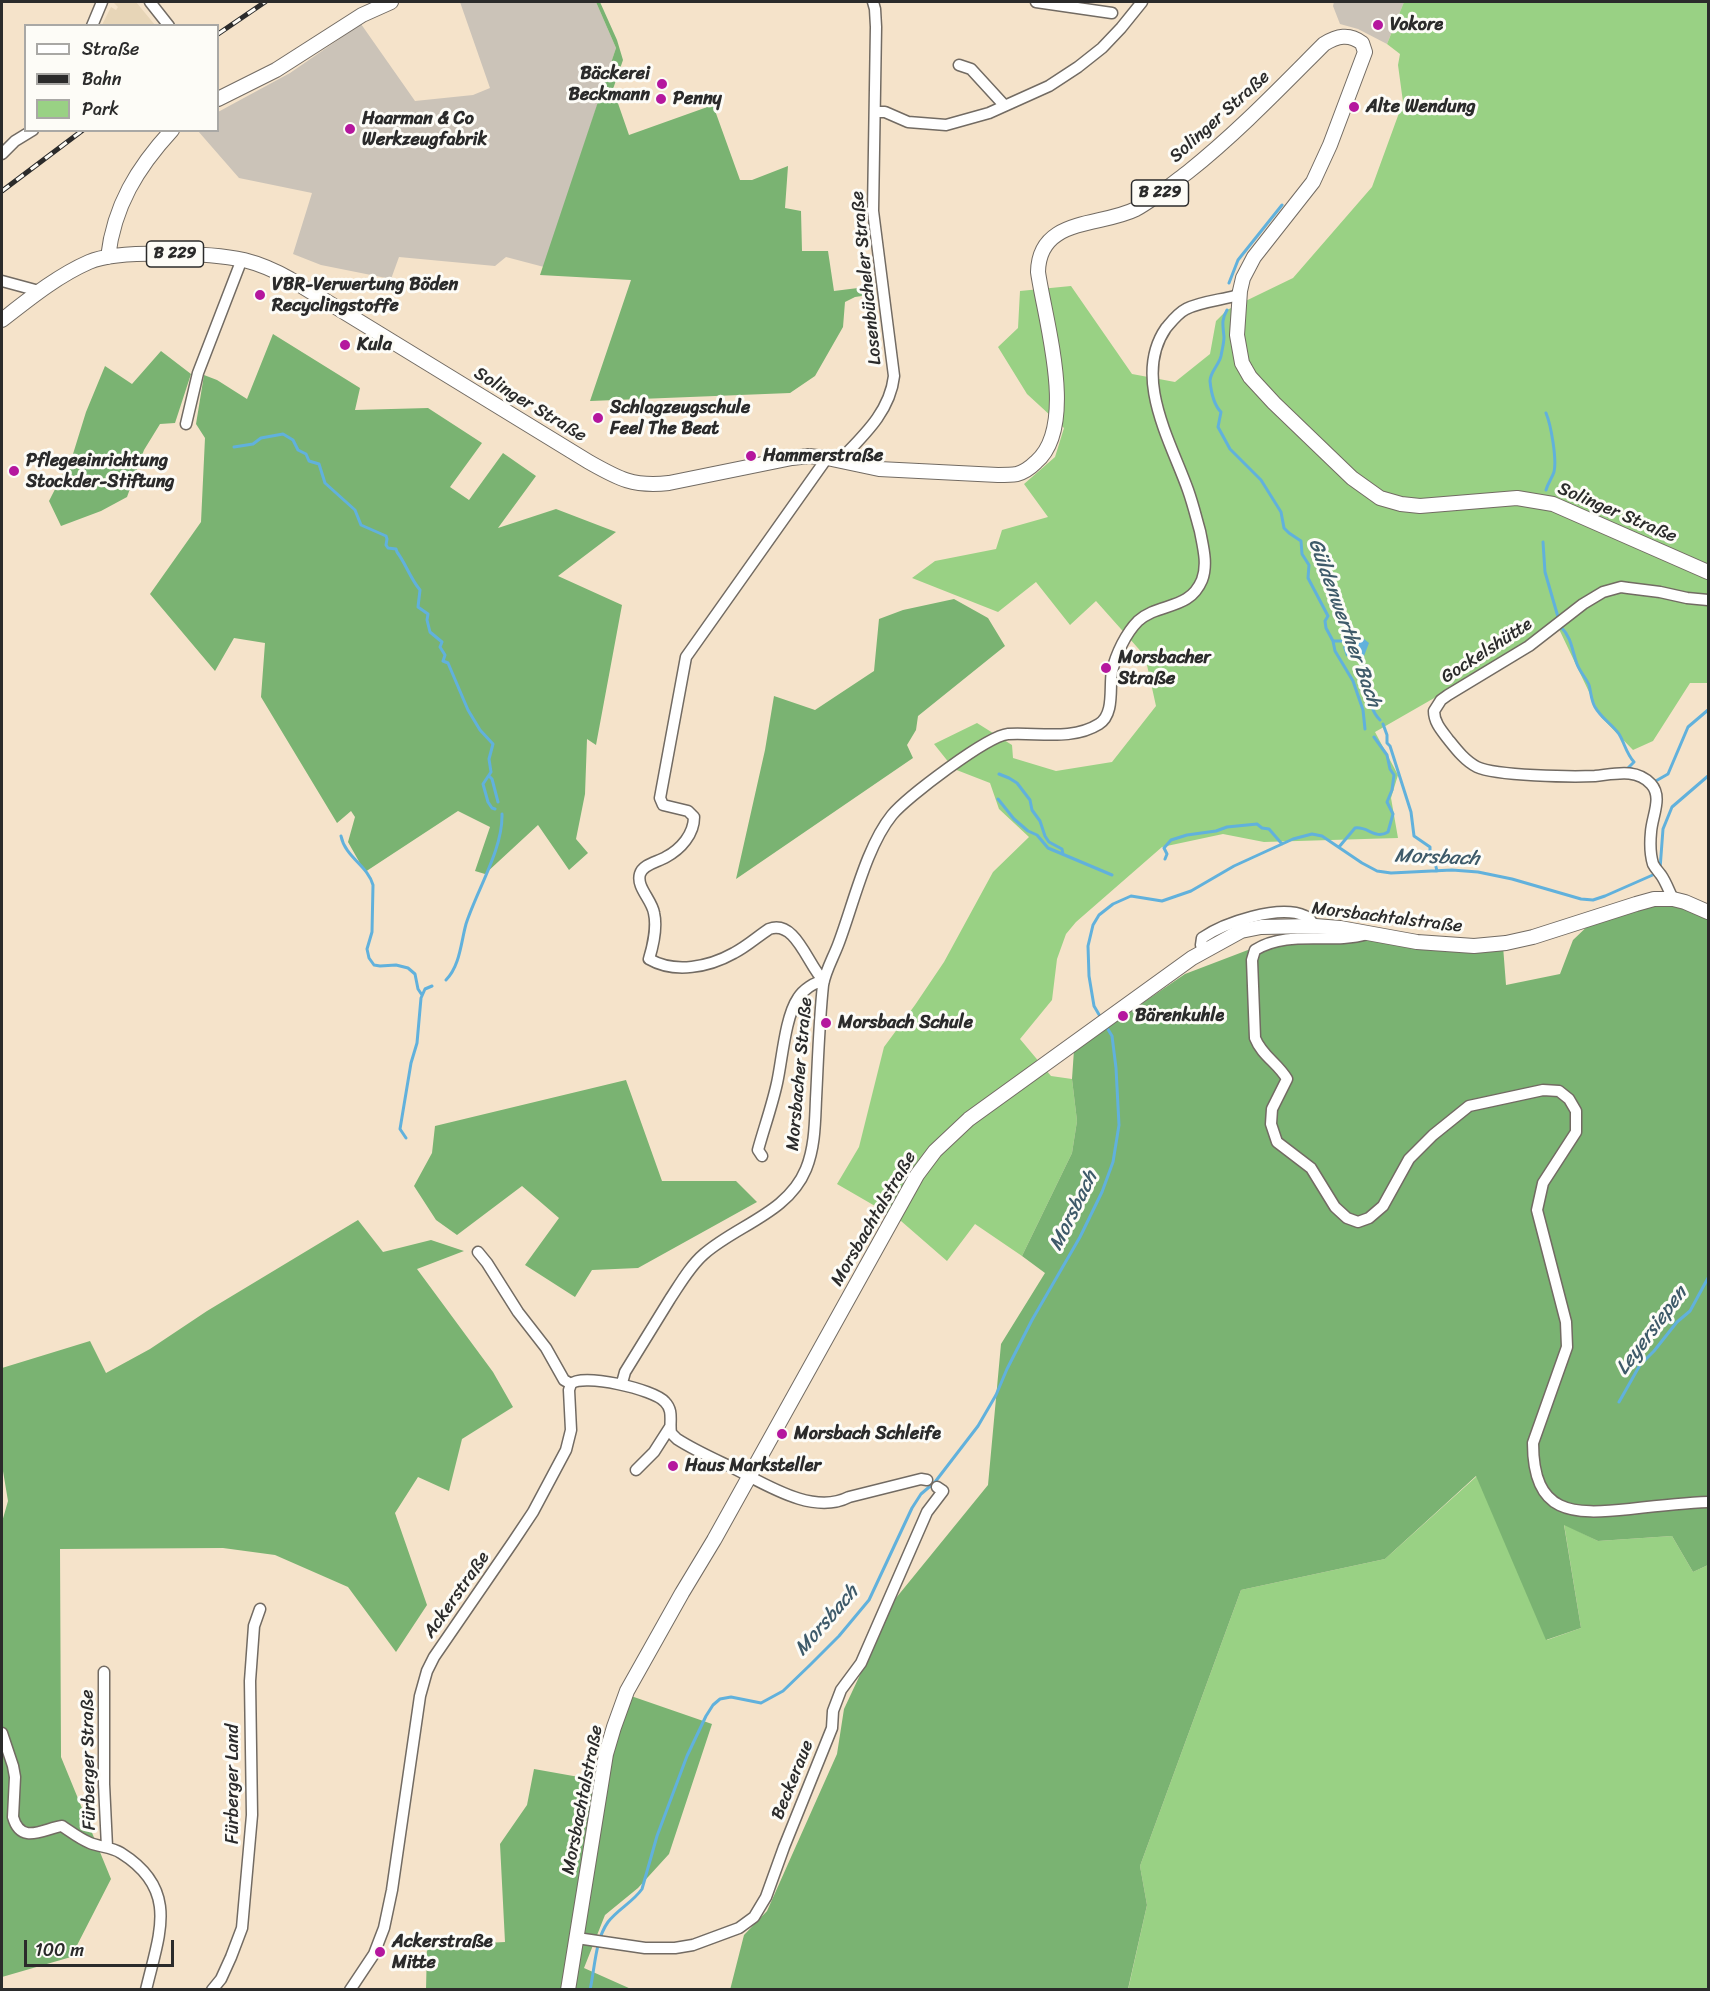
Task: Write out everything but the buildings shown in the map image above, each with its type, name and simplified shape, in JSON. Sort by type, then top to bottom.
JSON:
[{"type":"main road","points":[[219,98],[276,70],[354,20],[391,2]]},
{"type":"main road","name":"Solinger Straße","points":[[108,257],[149,254],[201,255],[242,259],[268,267],[589,462],[634,483],[651,485],[669,483],[809,456],[879,470],[987,475],[1016,474],[1030,467],[1048,448],[1055,431],[1058,413],[1057,385],[1038,272],[1040,255],[1045,244],[1056,234],[1065,230],[1111,218],[1144,204],[1220,147],[1324,44],[1340,37],[1351,37],[1362,43],[1365,52],[1319,170],[1306,193],[1254,257],[1240,291],[1238,347],[1242,363],[1250,377],[1352,478],[1373,494],[1387,500],[1420,506],[1517,498],[1553,504],[1708,572]]},
{"type":"main road","points":[[108,257],[111,235],[122,201],[170,132]]},
{"type":"main road","name":"B 229","points":[[2,320],[68,272],[91,260],[108,257]]},
{"type":"main road","name":"Morsbachtalstraße","points":[[568,1989],[584,1940],[606,1754],[621,1708],[642,1663],[714,1540],[926,1161],[949,1136],[969,1119],[1204,951],[1241,931],[1279,926],[1315,926],[1340,928],[1417,942],[1466,946],[1496,944],[1533,937],[1645,901],[1673,899],[1708,912]]},
{"type":"street","points":[[93,24],[102,2]]},
{"type":"street","points":[[150,2],[167,24]]},
{"type":"street","name":"Losenbücheler Straße","points":[[833,460],[880,416],[890,397],[894,376],[873,211],[876,27],[873,2]]},
{"type":"street","points":[[1036,2],[1112,13]]},
{"type":"street","points":[[875,112],[885,112],[908,122],[946,125],[966,121],[1049,86],[1078,67],[1108,42],[1142,2]]},
{"type":"street","points":[[959,65],[970,69],[1004,105]]},
{"type":"street","points":[[2,154],[15,141],[30,132]]},
{"type":"street","points":[[186,424],[198,373],[242,259]]},
{"type":"street","points":[[2,281],[39,291]]},
{"type":"street","name":"Morsbacher Straße","points":[[622,1383],[625,1372],[686,1274],[704,1254],[770,1211],[789,1194],[805,1172],[811,1157],[814,1129],[824,981],[877,839],[891,816],[934,778],[1004,734],[1059,735],[1098,725],[1106,718],[1111,676],[1117,657],[1136,622],[1158,610],[1177,604],[1194,593],[1204,571],[1204,550],[1188,491],[1158,410],[1152,366],[1161,336],[1181,312],[1234,296],[1240,291]]},
{"type":"street","points":[[824,981],[789,931],[775,927],[734,953],[709,964],[693,967],[671,967],[658,964],[649,959],[654,912],[639,881],[640,873],[646,866],[668,856],[687,838],[694,826],[694,817],[688,811],[663,805],[660,798],[686,657],[833,460]]},
{"type":"street","name":"Gockelshütte","points":[[1673,899],[1652,856],[1651,833],[1657,793],[1645,778],[1628,773],[1593,776],[1500,772],[1483,769],[1470,763],[1452,744],[1437,723],[1434,711],[1441,700],[1529,646],[1594,595],[1614,589],[1628,588],[1708,600]]},
{"type":"street","points":[[1368,933],[1354,938],[1284,939],[1267,943],[1255,950],[1252,960],[1255,1038],[1259,1048],[1280,1067],[1287,1079],[1272,1109],[1271,1124],[1277,1143],[1311,1168],[1335,1207],[1347,1218],[1358,1222],[1369,1218],[1383,1206],[1409,1159],[1432,1135],[1469,1106],[1543,1090],[1559,1091],[1569,1099],[1576,1111],[1576,1132],[1543,1184],[1537,1210],[1566,1322],[1567,1347],[1533,1443],[1533,1460],[1540,1485],[1548,1497],[1559,1506],[1575,1512],[1596,1513],[1708,1502]]},
{"type":"street","name":"Morsbacher Straße","points":[[762,1156],[758,1150],[774,1097],[791,1013],[797,999],[805,991],[817,982],[824,981]]},
{"type":"street","points":[[478,1252],[488,1263],[518,1312],[546,1348],[564,1380],[571,1384],[578,1379],[622,1383],[655,1395],[665,1402],[671,1413],[671,1433],[695,1450],[782,1493],[827,1503],[840,1502],[849,1497],[921,1479],[927,1480]]},
{"type":"street","name":"Ackerstraße","points":[[350,1989],[374,1954],[384,1928],[392,1890],[420,1696],[427,1671],[434,1657],[532,1512],[566,1450],[571,1430],[569,1390],[571,1384]]},
{"type":"street","points":[[636,1470],[654,1452],[670,1427]]},
{"type":"street","name":"Beckeraue","points":[[584,1940],[645,1948],[675,1948],[693,1945],[739,1928],[754,1917],[766,1897],[832,1728],[833,1711],[842,1690],[861,1663],[927,1512],[940,1489]]},
{"type":"street","name":"Fürberger Land","points":[[212,1989],[221,1979],[242,1928],[252,1815],[250,1681],[254,1626],[260,1609]]},
{"type":"street","name":"Fürberger Straße","points":[[104,1672],[106,1847]]},
{"type":"street","name":"Fürberger Straße","points":[[2,1733],[15,1777],[13,1817],[20,1828],[32,1834],[62,1826],[88,1842],[119,1852],[149,1877],[157,1891],[161,1906],[160,1929],[146,1989]]},
{"type":"shaded area","points":[[113,2],[136,2],[154,24],[102,24],[111,7],[116,10],[118,7]]},
{"type":"shaded area","points":[[460,2],[596,2],[616,48],[544,267],[506,257],[495,266],[399,257],[391,279],[321,265],[293,254],[312,193],[239,178],[199,132],[219,132],[219,111],[290,73],[361,24],[415,101],[473,95],[490,88]]},
{"type":"shaded area","name":"Vokore","points":[[1334,2],[1404,2],[1387,44],[1358,29],[1340,24],[1333,6]]},
{"type":"green space","points":[[596,2],[600,2],[623,60],[613,89],[629,135],[713,105],[740,180],[752,180],[788,166],[785,208],[801,211],[802,251],[828,251],[834,291],[874,286],[875,294],[855,297],[845,302],[843,327],[815,376],[790,393],[590,401],[631,280],[540,275],[616,48]]},
{"type":"green space","points":[[1404,2],[1708,2],[1708,683],[1690,683],[1653,741],[1633,750],[1601,717],[1558,627],[1375,732],[1398,775],[1391,798],[1398,838],[1264,842],[1223,834],[1162,847],[1076,922],[1066,934],[1057,959],[1052,1000],[1020,1039],[1051,1076],[1072,1079],[1077,1121],[1072,1153],[1022,1256],[975,1224],[947,1261],[901,1221],[837,1184],[859,1147],[884,1047],[944,962],[993,872],[1029,837],[999,809],[990,783],[954,769],[934,744],[977,723],[1012,745],[1013,758],[1056,771],[1112,762],[1156,706],[1145,656],[1096,601],[1070,625],[1036,582],[998,612],[912,578],[935,561],[996,549],[1002,530],[1048,517],[1024,484],[1055,457],[1064,428],[1027,394],[998,347],[1018,328],[1020,291],[1071,286],[1132,374],[1175,382],[1210,354],[1216,321],[1227,310],[1293,278],[1372,187],[1403,102],[1398,65],[1400,54],[1387,44]]},
{"type":"green space","points":[[273,334],[360,388],[355,410],[428,408],[482,443],[450,487],[469,500],[503,453],[536,476],[498,528],[556,509],[616,532],[558,576],[622,605],[596,745],[587,739],[585,794],[576,839],[588,853],[569,870],[538,825],[485,874],[475,871],[490,827],[458,811],[365,872],[348,842],[355,817],[351,811],[337,823],[261,697],[265,643],[234,638],[215,671],[150,594],[201,522],[205,438],[196,424],[204,375],[217,380],[247,399]]},
{"type":"green space","points":[[161,351],[191,374],[175,423],[160,424],[144,450],[127,497],[101,511],[61,526],[49,501],[73,454],[86,412],[105,366],[132,384]]},
{"type":"green space","points":[[954,599],[988,618],[1005,646],[918,716],[916,730],[907,745],[913,758],[736,879],[765,750],[774,696],[815,710],[874,671],[879,619],[903,610]]},
{"type":"green space","points":[[1665,904],[1685,905],[1708,918],[1708,1565],[1693,1572],[1672,1536],[1598,1541],[1564,1525],[1581,1628],[1546,1640],[1476,1476],[1385,1559],[1241,1590],[1140,1866],[1147,1905],[1128,1989],[730,1990],[744,1935],[767,1911],[837,1754],[844,1709],[896,1598],[988,1485],[1001,1344],[1045,1273],[1022,1256],[1072,1153],[1077,1121],[1072,1079],[1074,1050],[1185,974],[1282,937],[1378,934],[1503,946],[1506,985],[1560,974],[1573,940],[1593,921]]},
{"type":"green space","points":[[626,1080],[662,1181],[736,1181],[757,1202],[638,1268],[592,1270],[575,1297],[525,1265],[559,1218],[522,1186],[457,1235],[436,1220],[414,1186],[432,1153],[435,1126]]},
{"type":"green space","points":[[358,1220],[383,1252],[431,1240],[464,1251],[417,1269],[493,1372],[513,1407],[462,1439],[449,1491],[418,1477],[395,1513],[427,1605],[396,1652],[348,1587],[275,1555],[223,1548],[60,1549],[61,1757],[111,1879],[71,1957],[2,1977],[2,1522],[8,1501],[2,1465],[2,1368],[90,1341],[106,1373],[150,1349],[207,1311]]},
{"type":"green space","points":[[1477,1476],[1547,1640],[1581,1628],[1564,1524],[1598,1541],[1672,1536],[1693,1572],[1708,1565],[1708,1989],[1128,1990],[1147,1905],[1140,1866],[1241,1590],[1385,1559]]},
{"type":"green space","points":[[631,1696],[712,1724],[669,1854],[638,1888],[605,1915],[584,1968],[631,1989],[426,1990],[427,1946],[505,1942],[500,1844],[527,1805],[534,1769],[607,1782],[610,1754]]},
{"type":"water","points":[[1350,634],[1358,634],[1369,643],[1364,656],[1353,658],[1346,656],[1342,639]]},
{"type":"waterway","name":"Güldenwerther Bach","points":[[1229,283],[1238,260],[1282,205]]},
{"type":"waterway","name":"Güldenwerther Bach","points":[[1227,310],[1223,320],[1224,339],[1221,356],[1210,381],[1215,402],[1221,412],[1218,427],[1230,449],[1261,480],[1281,512],[1284,528],[1301,541],[1302,554],[1309,565],[1308,578],[1328,616],[1325,621],[1326,628],[1335,651],[1353,681],[1363,710],[1365,729]]},
{"type":"waterway","points":[[1546,413],[1553,442],[1555,466],[1546,490]]},
{"type":"waterway","points":[[234,447],[253,444],[261,438],[283,434],[293,440],[298,450],[306,454],[309,461],[319,464],[325,483],[355,510],[361,525],[386,536],[388,548],[396,549],[420,590],[418,607],[428,614],[430,632],[442,642],[440,647],[445,655],[443,661],[448,663],[468,710],[480,730],[493,744],[489,759],[491,772],[483,784],[488,802],[495,809]]},
{"type":"waterway","points":[[1543,542],[1545,572],[1558,617]]},
{"type":"waterway","points":[[1561,627],[1571,645],[1578,667],[1589,685],[1595,707],[1619,734],[1634,762],[1628,768],[1632,769]]},
{"type":"waterway","points":[[1333,641],[1342,641]]},
{"type":"waterway","points":[[1361,657],[1367,675],[1372,707],[1380,720]]},
{"type":"waterway","points":[[1653,781],[1668,774],[1688,727],[1708,710]]},
{"type":"waterway","points":[[1383,724],[1387,743],[1390,746],[1411,812],[1414,836],[1430,847],[1430,857],[1437,871]]},
{"type":"waterway","name":"Güldenwerther Bach","points":[[1339,847],[1355,828],[1375,834],[1388,832],[1393,814],[1387,802],[1392,790],[1394,775],[1387,755],[1374,737]]},
{"type":"waterway","points":[[999,774],[1017,783],[1030,800],[1032,810],[1040,821],[1045,836],[1049,842],[1062,849],[1063,854]]},
{"type":"waterway","points":[[489,776],[492,779],[498,802]]},
{"type":"waterway","name":"Morsbach","points":[[1660,869],[1663,829],[1672,807],[1708,776]]},
{"type":"waterway","points":[[998,799],[1014,819],[1028,831],[1037,835],[1048,848],[1112,875]]},
{"type":"waterway","points":[[446,980],[457,961],[466,924],[494,855],[502,814]]},
{"type":"waterway","points":[[1165,859],[1167,854],[1164,848],[1171,840],[1227,827],[1257,824],[1269,829],[1282,844]]},
{"type":"waterway","name":"Morsbach","points":[[1101,1018],[1094,1006],[1089,976],[1088,946],[1093,925],[1099,915],[1113,904],[1131,896],[1162,901],[1191,891],[1234,866],[1293,839],[1312,834],[1322,836],[1377,871],[1391,873],[1452,870],[1478,872],[1512,879],[1581,899],[1593,900],[1605,896],[1655,874]]},
{"type":"waterway","points":[[341,836],[347,850],[366,872],[373,885],[372,932],[367,949],[369,958],[374,965],[396,965],[408,968],[415,974],[418,989],[422,995]]},
{"type":"waterway","points":[[406,1138],[400,1129],[411,1063],[417,1043],[421,998],[425,989],[432,986]]},
{"type":"waterway","name":"Morsbach","points":[[590,1990],[600,1937],[612,1917],[642,1889],[657,1836],[687,1756],[713,1705],[720,1699],[731,1697],[761,1703],[783,1691],[839,1636],[869,1600],[912,1508],[921,1494],[935,1482],[978,1426],[996,1395],[1032,1320],[1080,1237],[1102,1192],[1113,1162],[1119,1125],[1112,1036],[1106,1026]]},
{"type":"waterway","name":"Leyersiepen","points":[[1619,1402],[1640,1365],[1677,1322],[1690,1311],[1708,1278]]},
{"type":"railway","points":[[219,33],[265,2]]},
{"type":"railway","points":[[2,191],[80,132]]},
{"type":"place","name":"Vokore","points":[[1378,25]]},
{"type":"place","name":"Bäckerei Beckmann","points":[[662,84]]},
{"type":"place","name":"Penny","points":[[661,99]]},
{"type":"place","name":"Alte Wendung","points":[[1354,107]]},
{"type":"place","name":"Haarman & Co Werkzeugfabrik","points":[[350,129]]},
{"type":"place","name":"VBR-Verwertung Böden Recyclingstoffe","points":[[260,295]]},
{"type":"place","name":"Kula","points":[[345,345]]},
{"type":"place","name":"Schlagzeugschule Feel The Beat","points":[[598,418]]},
{"type":"place","name":"Hammerstraße","points":[[751,456]]},
{"type":"place","name":"Pflegeeinrichtung Stockder-Stiftung","points":[[14,471]]},
{"type":"place","name":"Morsbacher Straße","points":[[1106,668]]},
{"type":"place","name":"Bärenkuhle","points":[[1123,1016]]},
{"type":"place","name":"Morsbach Schule","points":[[826,1023]]},
{"type":"place","name":"Morsbach Schleife","points":[[782,1434]]},
{"type":"place","name":"Haus Marksteller","points":[[673,1466]]},
{"type":"place","name":"Ackerstraße Mitte","points":[[380,1952]]}]
